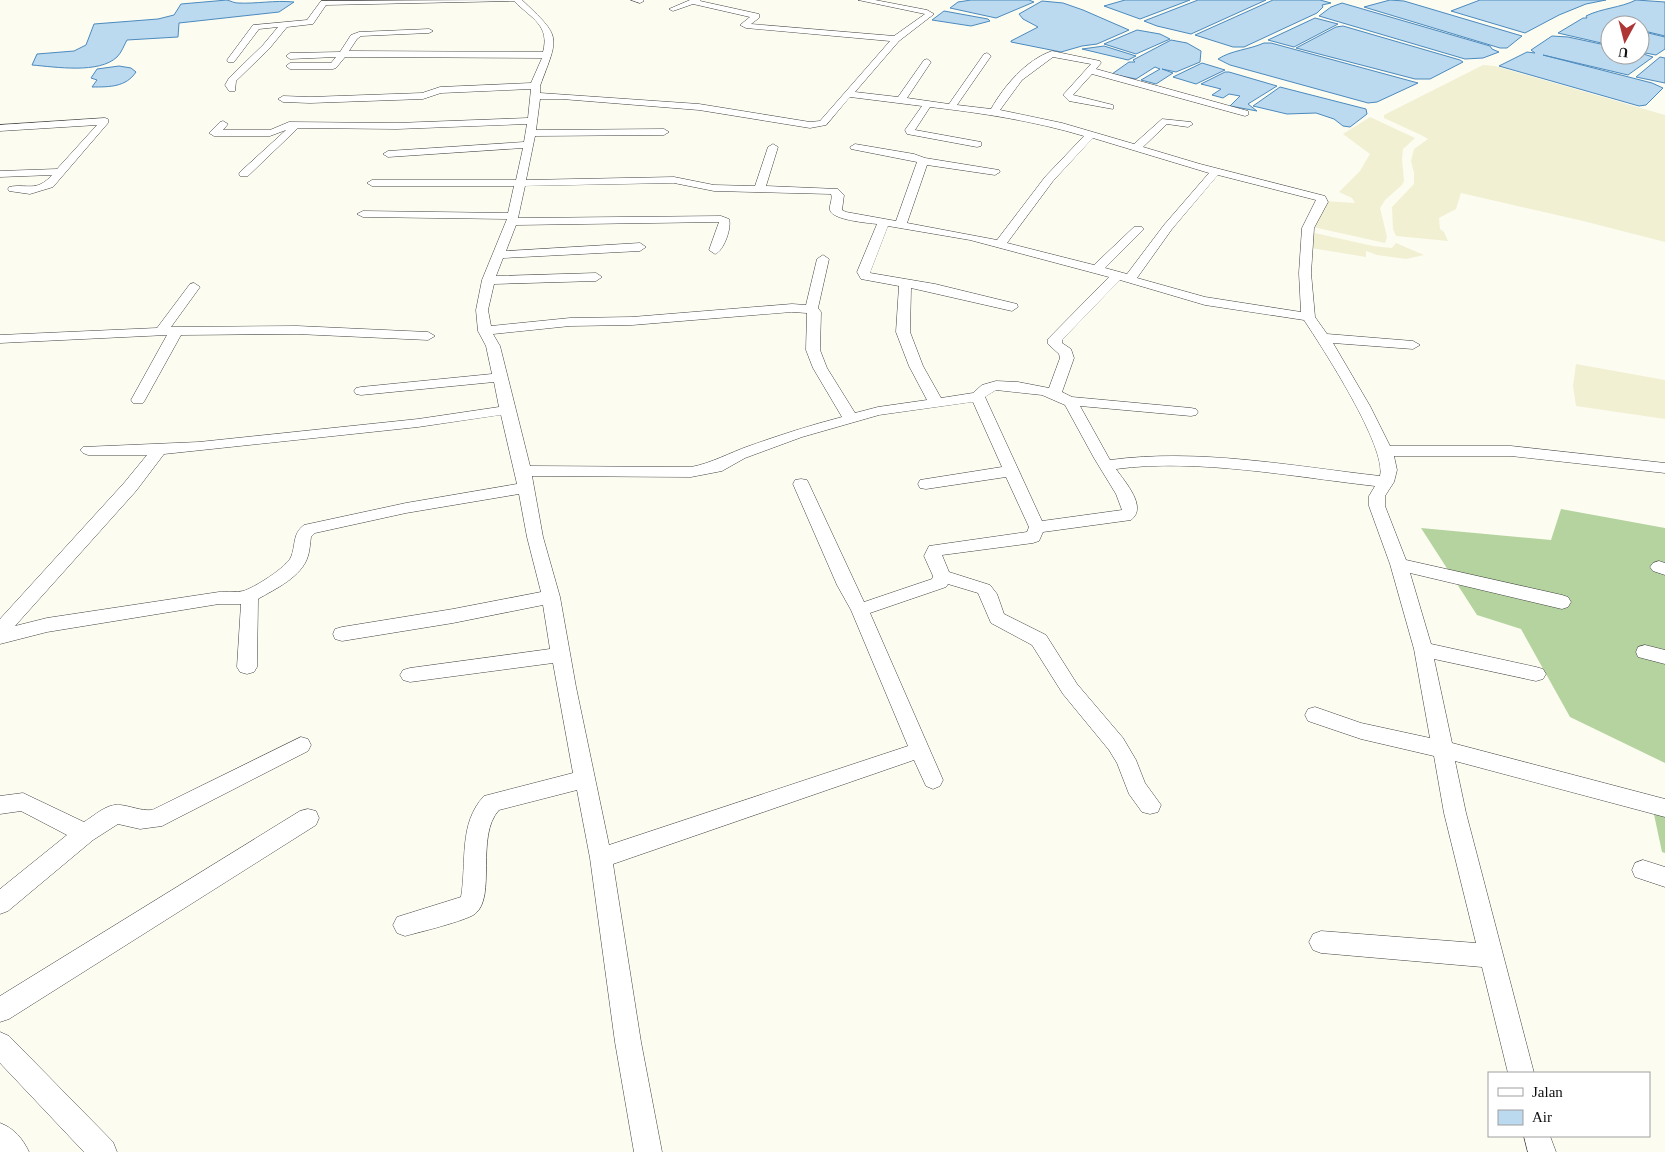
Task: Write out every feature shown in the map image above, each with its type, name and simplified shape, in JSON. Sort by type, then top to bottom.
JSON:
[{"type":"street","points":[[231,60],[256,27],[312,21],[323,4],[326,3],[511,0]]},
{"type":"street","points":[[517,0],[541,22],[548,33],[550,42],[548,55],[535,91],[530,133],[512,219],[488,280],[482,310],[486,331],[493,346],[551,597],[560,655],[601,858],[628,1042],[648,1152]]},
{"type":"street","points":[[283,99],[423,96],[440,90],[535,91],[562,96],[699,107],[810,125],[823,123],[896,39],[930,13],[862,0]]},
{"type":"street","points":[[479,9],[486,1]]},
{"type":"street","points":[[673,8],[695,1],[756,16],[744,24],[746,26],[896,39]]},
{"type":"street","points":[[876,9],[884,4]]},
{"type":"street","points":[[232,89],[230,85],[232,80],[266,47],[286,23]]},
{"type":"street","points":[[429,31],[359,34],[354,37],[344,50],[333,66],[290,57],[344,50],[372,53],[548,55]]},
{"type":"street","points":[[361,62],[372,53]]},
{"type":"street","points":[[994,112],[1006,92],[1029,69],[1052,54],[1097,63],[1068,94],[1068,97],[1110,107]]},
{"type":"street","points":[[951,107],[987,56]]},
{"type":"street","points":[[900,100],[927,62]]},
{"type":"street","points":[[1089,70],[1245,113]]},
{"type":"street","points":[[848,94],[994,112],[1059,125],[1137,146],[1216,171],[1317,196],[1322,199],[1308,228],[1305,272],[1308,317],[1323,338],[1363,406],[1386,451],[1389,470],[1386,482],[1377,496],[1377,506],[1399,564],[1423,649],[1455,813],[1521,1072]]},
{"type":"street","points":[[927,104],[910,130],[911,132],[977,144]]},
{"type":"street","points":[[0,128],[104,120],[46,187],[30,191],[13,189]]},
{"type":"street","points":[[1137,146],[1165,121],[1188,124]]},
{"type":"street","points":[[223,124],[214,133],[270,133],[276,131],[281,126],[296,125],[397,126],[530,133],[664,132]]},
{"type":"street","points":[[244,174],[296,125]]},
{"type":"street","points":[[388,154],[530,133]]},
{"type":"street","points":[[1000,244],[1049,180],[1091,134]]},
{"type":"street","points":[[759,190],[773,146]]},
{"type":"street","points":[[856,147],[914,157],[923,161],[995,172]]},
{"type":"street","points":[[901,224],[923,161]]},
{"type":"street","points":[[1129,280],[1168,226],[1216,171]]},
{"type":"street","points":[[0,174],[60,172]]},
{"type":"street","points":[[372,183],[674,180],[714,188],[834,191],[838,193],[838,213],[954,233],[1000,244],[1205,301],[1308,317]]},
{"type":"street","points":[[362,214],[512,219],[721,219],[725,221],[725,224],[715,250]]},
{"type":"street","points":[[884,221],[863,272],[865,276],[952,291],[1012,307]]},
{"type":"street","points":[[1097,270],[1138,228]]},
{"type":"street","points":[[498,255],[640,247]]},
{"type":"street","points":[[823,258],[811,309],[814,312],[813,350],[820,368],[851,419]]},
{"type":"street","points":[[1054,394],[1068,358],[1066,352],[1055,344],[1055,339],[1116,276]]},
{"type":"street","points":[[488,280],[596,277]]},
{"type":"street","points":[[905,282],[903,332],[916,366],[937,404]]},
{"type":"street","points":[[161,332],[194,287]]},
{"type":"street","points":[[486,331],[570,322],[632,321],[783,309],[811,309]]},
{"type":"street","points":[[0,339],[176,331],[297,330],[428,336]]},
{"type":"street","points":[[138,400],[176,331]]},
{"type":"street","points":[[1323,338],[1413,345]]},
{"type":"street","points":[[361,391],[500,377]]},
{"type":"street","points":[[0,637],[47,625],[219,598],[246,597],[291,568],[298,560],[302,536],[310,529],[524,479],[705,470],[797,434],[878,411],[978,397],[986,389],[993,386],[1022,387],[1054,394],[1069,401],[1191,412]]},
{"type":"street","points":[[860,610],[940,583],[942,576],[933,556],[935,550],[1033,537],[1037,527],[978,397]]},
{"type":"street","points":[[1037,527],[1125,516],[1130,512],[1127,499],[1069,401]]},
{"type":"street","points":[[88,450],[159,450],[310,436],[507,410]]},
{"type":"street","points":[[0,631],[130,487],[159,450]]},
{"type":"street","points":[[1386,451],[1511,451],[1665,468]]},
{"type":"street","points":[[1106,466],[1142,461],[1208,462],[1386,482]]},
{"type":"street","points":[[926,484],[1010,471]]},
{"type":"street","points":[[801,484],[846,585],[860,610],[933,780]]},
{"type":"street","points":[[1399,564],[1562,602]]},
{"type":"street","points":[[942,576],[984,589],[988,594],[996,618],[1039,640],[1070,689],[1116,744],[1126,760],[1136,788],[1150,804]]},
{"type":"street","points":[[246,597],[250,601],[247,666]]},
{"type":"street","points":[[342,634],[453,616],[551,597]]},
{"type":"street","points":[[1423,649],[1536,674]]},
{"type":"street","points":[[1645,652],[1665,656]]},
{"type":"street","points":[[410,675],[560,655]]},
{"type":"street","points":[[1314,715],[1362,731],[1442,749],[1665,808]]},
{"type":"street","points":[[0,903],[85,833],[112,815],[119,814],[140,820],[154,819],[302,745]]},
{"type":"street","points":[[601,858],[920,750]]},
{"type":"street","points":[[405,925],[466,907],[471,902],[479,823],[485,807],[492,802],[585,779]]},
{"type":"street","points":[[0,805],[23,802],[85,833]]},
{"type":"street","points":[[0,1010],[308,818]]},
{"type":"street","points":[[1643,870],[1665,877]]},
{"type":"street","points":[[1321,942],[1492,956]]},
{"type":"street","points":[[0,1045],[103,1152]]},
{"type":"street","points":[[0,1136],[15,1152]]},
{"type":"street","points":[[1537,1137],[1542,1152]]},
{"type":"green space","points":[[1483,65],[1495,66],[1665,115],[1665,242],[1461,193],[1456,209],[1439,218],[1440,229],[1444,232],[1448,241],[1396,236],[1393,229],[1392,207],[1414,184],[1411,161],[1414,149],[1428,139],[1384,118],[1384,115]]},
{"type":"green space","points":[[1370,117],[1415,138],[1403,149],[1404,181],[1402,185],[1385,200],[1380,208],[1387,237],[1385,243],[1313,227],[1325,201],[1355,203],[1352,198],[1339,192],[1360,171],[1370,154],[1343,134]]},
{"type":"green space","points":[[1310,232],[1373,246],[1392,248],[1396,243],[1424,255],[1406,259],[1377,255],[1366,251],[1366,257],[1311,248]]},
{"type":"green space","points":[[1576,364],[1665,380],[1665,419],[1576,406],[1573,386]]},
{"type":"green space","points":[[1561,509],[1665,528],[1665,763],[1570,717],[1521,629],[1477,615],[1421,528],[1551,540]]},
{"type":"green space","points":[[1652,805],[1665,808],[1665,853],[1662,852]]},
{"type":"water","points":[[227,0],[238,3],[294,2],[279,12],[179,23],[178,37],[127,40],[117,57],[100,66],[65,68],[32,65],[37,54],[74,51],[86,45],[94,24],[158,19],[174,15],[181,4]]},
{"type":"water","points":[[971,0],[1029,0],[1034,2],[996,18],[950,8],[958,2]]},
{"type":"water","points":[[1125,0],[1190,0],[1140,19],[1104,6]]},
{"type":"water","points":[[1198,0],[1266,0],[1191,34],[1144,21]]},
{"type":"water","points":[[1273,0],[1320,0],[1331,3],[1322,5],[1323,7],[1317,13],[1244,47],[1233,47],[1195,35]]},
{"type":"water","points":[[1390,0],[1404,1],[1522,36],[1507,48],[1500,48],[1364,7]]},
{"type":"water","points":[[1480,0],[1606,0],[1586,4],[1559,15],[1525,33],[1451,11]]},
{"type":"water","points":[[1636,0],[1665,2],[1665,36],[1650,32],[1650,15],[1600,15],[1600,43],[1558,33],[1583,18],[1587,18],[1586,16],[1592,13]]},
{"type":"water","points":[[1042,1],[1063,3],[1129,30],[1097,44],[1061,52],[1011,42],[1038,27],[1023,19],[1019,14]]},
{"type":"water","points":[[1342,3],[1490,46],[1499,52],[1483,58],[1465,59],[1319,16],[1331,7]]},
{"type":"water","points":[[944,11],[988,19],[990,21],[971,26],[932,20]]},
{"type":"water","points":[[1315,18],[1338,24],[1294,47],[1268,40]]},
{"type":"water","points":[[1343,26],[1463,62],[1430,79],[1415,79],[1296,48],[1336,27]]},
{"type":"water","points":[[1137,30],[1160,34],[1170,39],[1136,54],[1104,44]]},
{"type":"water","points":[[1650,33],[1665,37],[1665,49],[1656,55],[1650,54]]},
{"type":"water","points":[[1552,36],[1568,37],[1600,44],[1600,65],[1642,65],[1628,75],[1543,55],[1652,83],[1663,88],[1646,105],[1639,106],[1499,66],[1527,52],[1535,53],[1531,50]]},
{"type":"water","points":[[1171,40],[1187,43],[1201,51],[1200,62],[1176,72],[1162,69],[1173,73],[1156,84],[1141,80],[1160,69],[1155,67],[1136,79],[1112,74],[1129,62],[1135,62],[1133,60]]},
{"type":"water","points":[[1264,43],[1271,43],[1418,83],[1377,102],[1368,103],[1230,65],[1218,59]]},
{"type":"water","points":[[1104,46],[1136,56],[1128,60],[1082,49]]},
{"type":"water","points":[[1660,57],[1665,58],[1665,83],[1636,77]]},
{"type":"water","points":[[1202,63],[1225,70],[1196,84],[1173,77]]},
{"type":"water","points":[[119,66],[131,68],[136,72],[127,81],[117,85],[92,87],[97,80],[91,78],[97,69]]},
{"type":"water","points":[[1225,72],[1277,86],[1248,104],[1257,111],[1230,106],[1240,96],[1229,94],[1223,98],[1212,95],[1221,89],[1201,84]]},
{"type":"water","points":[[1280,87],[1366,109],[1367,114],[1350,127],[1343,126],[1334,119],[1316,113],[1287,114],[1253,106]]}]
